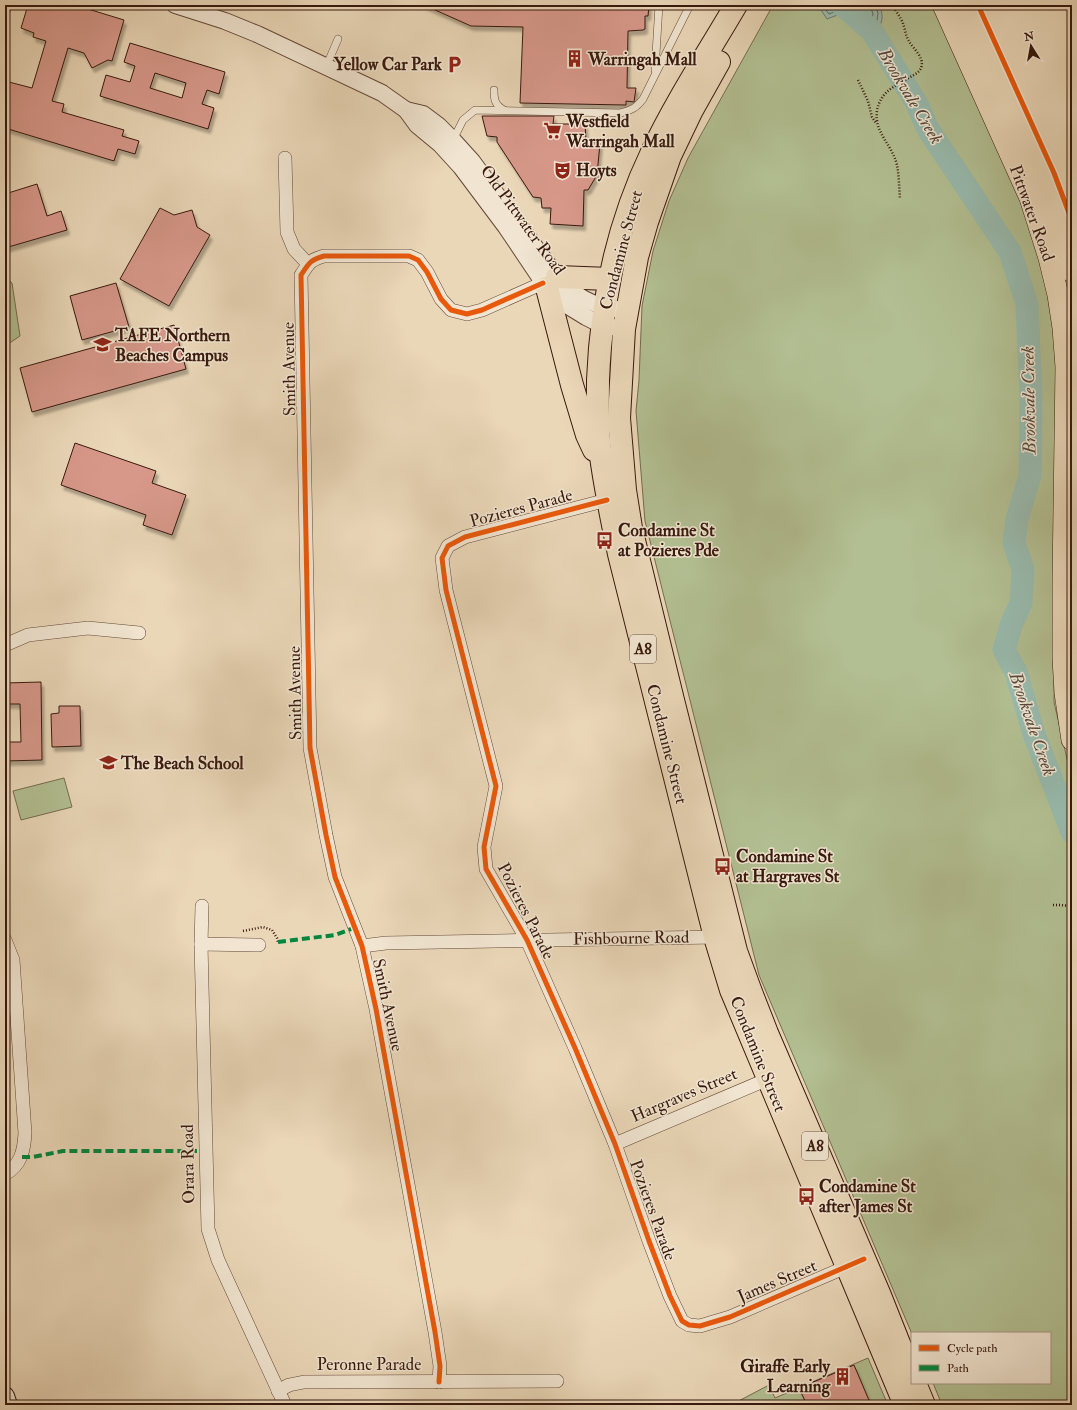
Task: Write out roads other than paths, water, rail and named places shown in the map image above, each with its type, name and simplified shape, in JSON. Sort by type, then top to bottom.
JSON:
[{"type":"highway","name":"Condamine Street","points":[[736,5],[683,94],[652,152],[627,213],[610,278],[604,316],[599,364],[599,440],[607,500],[619,554],[724,936],[751,992],[767,1033],[855,1262],[905,1405]]},
{"type":"highway","name":"Condamine Street","points":[[752,5],[691,112],[670,156],[647,222],[637,257],[626,320],[619,418],[625,490],[631,528],[669,686],[724,936],[731,990],[768,1079],[855,1262],[911,1374]]},
{"type":"highway","points":[[603,470],[587,436],[572,385],[549,283],[610,278]]},
{"type":"highway","points":[[915,1384],[924,1405]]},
{"type":"main road","name":"Pittwater Road","points":[[943,5],[1030,198],[1065,259]]},
{"type":"main road","name":"Pittwater Road","points":[[964,5],[1048,192],[1065,259],[1058,295],[1069,367],[1067,580],[1064,693],[1072,740]]},
{"type":"main road","points":[[5,1396],[8,1405]]},
{"type":"street","name":"Old Pittwater Road","points":[[175,5],[225,21],[257,34],[382,93],[406,110],[417,125],[440,144],[461,167],[568,306],[586,317],[604,316],[626,320]]},
{"type":"street","name":"Old Pittwater Road","points":[[406,110],[423,114],[439,126],[472,160],[549,283]]},
{"type":"street","points":[[285,158],[287,232],[294,249],[308,264],[314,259],[324,256],[409,256],[418,260],[427,272],[441,299],[451,310],[467,314],[482,310],[549,283]]},
{"type":"street","name":"Smith Avenue","points":[[308,264],[301,275],[301,289],[310,748],[335,876],[362,946],[376,1009],[435,1332],[440,1366],[439,1382]]},
{"type":"street","name":"Pozieres Parade","points":[[607,500],[465,537],[448,546],[442,558],[446,590],[496,786],[484,848],[486,869],[527,940],[575,1048],[615,1144],[670,1296],[682,1321],[689,1325],[700,1326]]},
{"type":"street","points":[[5,645],[28,635],[88,628],[140,634]]},
{"type":"street","name":"Orara Road","points":[[202,906],[201,944],[208,1229],[218,1260],[284,1405]]},
{"type":"street","name":"Fishbourne Road","points":[[362,946],[386,943],[724,936]]},
{"type":"street","points":[[5,940],[13,960],[25,1133],[22,1157],[16,1165],[5,1174]]},
{"type":"street","points":[[201,944],[259,945]]},
{"type":"street","name":"Hargraves Street","points":[[615,1144],[768,1079]]},
{"type":"street","name":"James Street","points":[[700,1326],[730,1317],[855,1262]]},
{"type":"street","name":"Peronne Parade","points":[[278,1391],[304,1382],[557,1381]]},
{"type":"lane","points":[[5,16],[8,5]]},
{"type":"lane","points":[[655,74],[659,5]]},
{"type":"lane","points":[[453,140],[463,120],[475,110],[620,113],[630,111],[637,107],[643,99],[690,5]]},
{"type":"lane","points":[[326,67],[338,39]]},
{"type":"lane","points":[[494,90],[495,102],[504,110]]},
{"type":"water","points":[[815,5],[879,5],[882,19],[877,31],[871,39],[845,14],[840,14],[827,19],[819,7]]},
{"type":"waterway","name":"Brookvale Creek","points":[[842,5],[872,31],[917,104],[928,129],[1010,252],[1027,304],[1031,396],[1030,476],[1017,519],[1014,543],[1023,569],[1021,603],[1011,625],[1004,650],[1016,672],[1034,734],[1072,832]]},
{"type":"place","name":"Warringah Mall","points":[[575,59]]},
{"type":"place","name":"Yellow Car Park","points":[[455,64]]},
{"type":"place","name":"Westfield Warringah Mall","points":[[553,131]]},
{"type":"place","name":"Hoyts","points":[[563,170]]},
{"type":"place","name":"TAFE Northern Beaches Campus","points":[[102,345]]},
{"type":"place","name":"Condamine St at Pozieres Pde","points":[[605,540]]},
{"type":"place","name":"The Beach School","points":[[108,763]]},
{"type":"place","name":"Condamine St at Hargraves St","points":[[723,866]]},
{"type":"place","name":"Condamine St after James St","points":[[806,1196]]},
{"type":"place","name":"Giraffe Early Learning","points":[[843,1376]]}]
